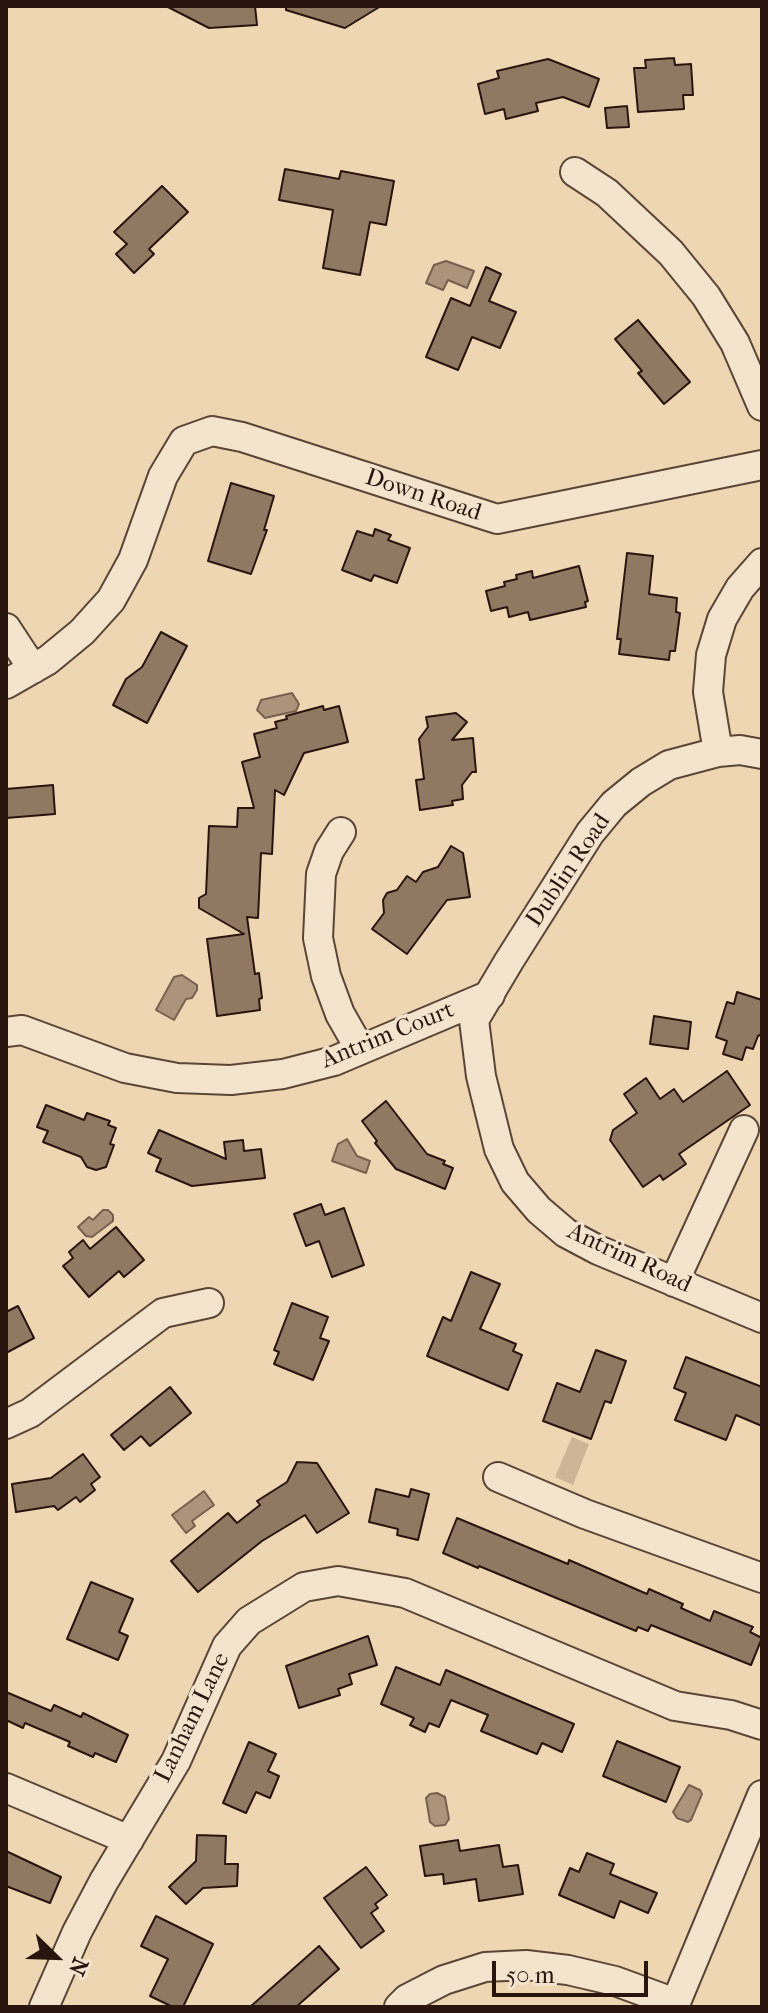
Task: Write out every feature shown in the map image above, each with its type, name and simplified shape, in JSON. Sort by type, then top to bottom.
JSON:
[{"type":"street","points":[[575,172],[607,193],[671,253],[735,343],[762,406]]},
{"type":"street","name":"Down Road","points":[[33,669],[82,632],[111,600],[133,560],[163,476],[184,441],[212,431],[242,437],[497,519],[762,465]]},
{"type":"street","points":[[718,752],[708,692],[711,655],[722,619],[740,588],[762,563]]},
{"type":"street","points":[[6,628],[33,669],[6,684]]},
{"type":"street","name":"Dublin Road","points":[[490,995],[590,833],[614,804],[669,765],[718,752],[740,750],[762,754]]},
{"type":"street","points":[[341,832],[329,851],[321,874],[318,938],[326,976],[340,1014],[360,1049]]},
{"type":"street","name":"Antrim Court","points":[[6,1032],[22,1030],[125,1068],[177,1078],[231,1080],[283,1074],[334,1061],[490,995]]},
{"type":"street","name":"Antrim Road","points":[[490,995],[474,1020],[476,1048],[499,1149],[515,1182],[539,1210],[566,1233],[598,1250],[762,1318]]},
{"type":"street","points":[[674,1282],[744,1130]]},
{"type":"street","points":[[6,1424],[30,1413],[163,1313],[209,1303]]},
{"type":"street","points":[[498,1477],[585,1514],[762,1578]]},
{"type":"street","name":"Lanham Lane","points":[[44,2007],[77,1932],[176,1761],[227,1646],[249,1621],[304,1587],[338,1581],[405,1593],[675,1706],[731,1715],[762,1725]]},
{"type":"street","points":[[6,1788],[129,1840]]},
{"type":"street","points":[[399,2007],[407,1999],[444,1980],[485,1967],[526,1965],[568,1970],[615,1981],[674,2005],[762,1795]]},
{"type":"shaded area","points":[[446,261],[474,271],[467,288],[448,280],[443,290],[426,283],[434,265]]},
{"type":"shaded area","points":[[292,693],[299,704],[296,711],[265,718],[257,710],[261,700]]},
{"type":"shaded area","points":[[182,975],[197,985],[197,990],[192,998],[186,999],[174,1020],[156,1010],[174,977]]},
{"type":"shaded area","points":[[347,1139],[357,1156],[370,1161],[366,1173],[332,1161],[338,1144]]},
{"type":"shaded area","points":[[103,1210],[113,1215],[113,1221],[92,1237],[86,1236],[78,1227],[89,1217],[93,1220]]},
{"type":"shaded area","points":[[572,1437],[589,1444],[573,1485],[555,1477]]},
{"type":"shaded area","points":[[204,1491],[214,1505],[192,1521],[195,1526],[186,1533],[172,1515]]},
{"type":"shaded area","points":[[689,1785],[702,1794],[688,1822],[677,1818],[673,1812]]},
{"type":"shaded area","points":[[437,1793],[445,1797],[449,1819],[445,1825],[435,1826],[430,1822],[426,1798]]},
{"type":"building","points":[[166,6],[255,6],[257,25],[209,28]]},
{"type":"building","points":[[286,6],[381,6],[345,28],[286,10]]},
{"type":"building","points":[[674,58],[675,65],[691,64],[693,95],[683,95],[684,109],[638,112],[634,68],[646,68],[645,60]]},
{"type":"building","points":[[548,59],[599,79],[589,107],[563,97],[536,103],[538,111],[506,119],[504,109],[485,114],[478,84],[499,78],[497,71]]},
{"type":"building","points":[[627,106],[629,127],[607,128],[605,108]]},
{"type":"building","points":[[285,169],[339,179],[341,171],[394,181],[386,225],[370,222],[360,275],[323,268],[333,210],[279,200]]},
{"type":"building","points":[[162,186],[188,212],[149,249],[154,254],[134,273],[116,254],[127,244],[114,232]]},
{"type":"building","points":[[486,267],[501,274],[489,301],[516,312],[500,348],[472,337],[458,370],[426,357],[451,298],[470,306]]},
{"type":"building","points":[[638,320],[690,382],[664,404],[615,339]]},
{"type":"building","points":[[231,483],[274,496],[264,530],[267,530],[251,574],[208,561]]},
{"type":"building","points":[[375,529],[391,535],[388,540],[410,548],[397,583],[374,575],[371,581],[342,570],[357,531],[373,536]]},
{"type":"building","points":[[627,553],[653,556],[649,594],[677,598],[676,612],[680,613],[675,651],[670,651],[669,660],[619,654],[621,639],[617,639]]},
{"type":"building","points":[[579,566],[588,601],[585,602],[586,607],[530,620],[528,612],[509,617],[507,607],[491,611],[486,591],[505,586],[504,582],[517,579],[516,575],[532,571],[533,578]]},
{"type":"building","points":[[161,632],[187,646],[147,723],[113,705],[126,679],[142,667]]},
{"type":"building","points":[[323,706],[324,710],[339,706],[348,742],[304,753],[284,795],[275,790],[272,854],[261,853],[258,918],[247,917],[255,974],[259,973],[260,1010],[217,1016],[207,939],[244,934],[199,908],[199,898],[206,894],[209,826],[237,827],[238,808],[254,808],[242,762],[260,757],[254,734],[277,728],[275,722],[287,719],[286,716]]},
{"type":"building","points":[[456,713],[467,722],[452,740],[473,738],[476,772],[472,772],[462,785],[463,799],[452,801],[453,805],[420,810],[416,780],[424,779],[419,739],[428,727],[426,717]]},
{"type":"building","points":[[53,785],[55,814],[6,818],[6,789]]},
{"type":"building","points":[[451,846],[463,853],[470,897],[447,900],[407,954],[372,929],[384,913],[383,900],[387,893],[397,890],[407,876],[416,882],[423,872],[438,867]]},
{"type":"building","points":[[737,992],[762,1000],[762,1034],[758,1036],[753,1049],[746,1047],[742,1060],[723,1054],[727,1041],[716,1037],[727,1002],[734,1004]]},
{"type":"building","points":[[654,1016],[691,1022],[688,1049],[650,1044]]},
{"type":"building","points":[[727,1071],[750,1105],[679,1154],[686,1164],[663,1180],[660,1175],[643,1187],[610,1140],[613,1130],[637,1113],[624,1094],[646,1078],[660,1099],[674,1089],[683,1102]]},
{"type":"building","points":[[386,1101],[427,1154],[453,1168],[445,1189],[396,1169],[375,1143],[377,1141],[362,1121]]},
{"type":"building","points":[[46,1105],[84,1120],[87,1113],[110,1121],[108,1125],[116,1128],[106,1167],[96,1170],[87,1167],[81,1157],[43,1142],[48,1131],[37,1127]]},
{"type":"building","points":[[159,1130],[226,1159],[224,1142],[243,1140],[244,1151],[261,1149],[265,1178],[192,1186],[156,1171],[161,1159],[148,1153]]},
{"type":"building","points":[[321,1204],[325,1215],[344,1208],[364,1265],[332,1277],[319,1241],[306,1246],[294,1214]]},
{"type":"building","points":[[116,1227],[144,1260],[124,1277],[119,1271],[89,1297],[63,1266],[73,1258],[69,1252],[83,1240],[90,1249]]},
{"type":"building","points":[[471,1272],[500,1284],[480,1329],[516,1344],[513,1351],[522,1355],[508,1390],[427,1356],[443,1317],[451,1321]]},
{"type":"building","points":[[292,1303],[328,1317],[320,1338],[329,1341],[313,1380],[274,1364],[279,1352],[274,1350]]},
{"type":"building","points":[[18,1306],[34,1338],[6,1353],[6,1312]]},
{"type":"building","points":[[596,1350],[626,1361],[611,1403],[605,1401],[591,1439],[543,1421],[557,1383],[580,1392]]},
{"type":"building","points":[[686,1357],[762,1387],[762,1426],[736,1415],[726,1440],[675,1420],[686,1393],[674,1388]]},
{"type":"building","points":[[170,1387],[191,1413],[150,1446],[141,1436],[124,1450],[111,1435]]},
{"type":"building","points":[[83,1454],[100,1477],[91,1484],[95,1490],[80,1502],[76,1497],[58,1510],[54,1506],[16,1512],[12,1484],[51,1478]]},
{"type":"building","points":[[297,1462],[317,1463],[349,1513],[317,1533],[305,1515],[262,1541],[198,1592],[171,1561],[228,1513],[237,1523],[260,1505],[257,1501],[287,1482]]},
{"type":"building","points":[[376,1489],[409,1497],[411,1489],[429,1494],[418,1540],[397,1535],[398,1529],[369,1522]]},
{"type":"building","points":[[457,1518],[568,1564],[569,1560],[647,1594],[649,1589],[683,1604],[681,1608],[710,1621],[714,1611],[753,1627],[750,1632],[762,1638],[751,1665],[651,1625],[648,1631],[638,1627],[636,1631],[443,1553]]},
{"type":"building","points":[[91,1582],[133,1599],[119,1632],[128,1636],[118,1660],[67,1639]]},
{"type":"building","points":[[368,1636],[377,1665],[349,1674],[352,1684],[338,1689],[340,1695],[299,1708],[286,1666]]},
{"type":"building","points":[[396,1667],[440,1685],[446,1670],[574,1724],[562,1752],[542,1743],[537,1754],[481,1731],[488,1715],[451,1700],[439,1727],[429,1723],[425,1732],[410,1725],[414,1718],[381,1704]]},
{"type":"building","points":[[6,1692],[51,1711],[54,1705],[81,1717],[83,1713],[128,1735],[116,1762],[95,1753],[93,1757],[68,1746],[70,1742],[25,1723],[23,1728],[6,1720]]},
{"type":"building","points":[[617,1741],[680,1767],[666,1802],[603,1776]]},
{"type":"building","points":[[249,1742],[276,1754],[268,1771],[279,1776],[270,1798],[256,1792],[246,1813],[223,1803]]},
{"type":"building","points":[[197,1835],[226,1836],[225,1864],[238,1864],[237,1886],[203,1888],[186,1904],[169,1887],[196,1861]]},
{"type":"building","points":[[458,1840],[460,1851],[499,1845],[503,1867],[518,1865],[523,1894],[479,1901],[476,1879],[444,1884],[443,1874],[425,1876],[420,1846]]},
{"type":"building","points":[[6,1851],[61,1877],[50,1903],[6,1886]]},
{"type":"building","points":[[587,1853],[614,1864],[610,1874],[657,1893],[648,1913],[620,1901],[614,1918],[559,1895],[570,1868],[579,1872]]},
{"type":"building","points":[[366,1867],[387,1895],[375,1904],[378,1908],[371,1913],[384,1931],[361,1948],[324,1898]]},
{"type":"building","points":[[156,1916],[213,1944],[183,2007],[173,2007],[150,1996],[168,1959],[141,1946]]},
{"type":"building","points":[[319,1946],[339,1969],[296,2007],[250,2007]]}]
